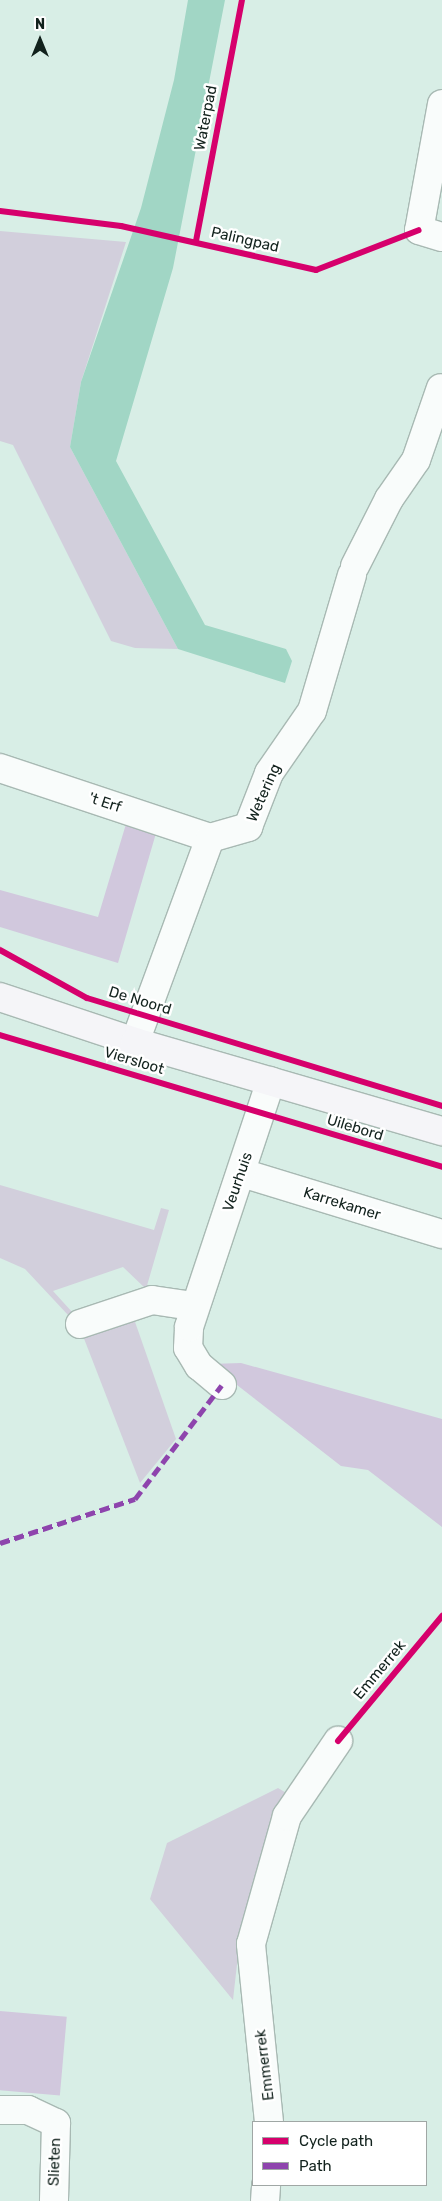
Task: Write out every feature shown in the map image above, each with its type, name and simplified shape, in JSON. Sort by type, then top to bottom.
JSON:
[{"type":"street","points":[[430,233],[442,104]]},
{"type":"street","name":"Wetering","points":[[210,838],[248,827],[269,773],[312,711],[354,570],[389,499],[425,441],[441,388]]},
{"type":"street","name":"'t Erf","points":[[0,768],[210,838]]},
{"type":"street","points":[[135,1042],[210,838]]},
{"type":"street","name":"Viersloot","points":[[0,997],[135,1042],[271,1081]]},
{"type":"street","name":"Uilebord","points":[[271,1081],[442,1130]]},
{"type":"street","name":"Veurhuis","points":[[222,1385],[199,1366],[188,1348],[192,1306],[242,1173],[271,1081]]},
{"type":"street","name":"Karrekamer","points":[[242,1173],[442,1234]]},
{"type":"street","points":[[80,1324],[152,1300],[192,1306]]},
{"type":"street","name":"Emmerrek","points":[[269,2121],[251,1944],[287,1816],[338,1740]]},
{"type":"street","name":"Slieten","points":[[0,2110],[28,2110],[56,2123],[54,2201]]},
{"type":"street","points":[[265,2201],[266,2186]]},
{"type":"shaded area","points":[[188,0],[225,0],[173,268],[116,461],[205,625],[286,649],[292,661],[285,683],[178,649],[70,447],[81,382],[141,208],[174,80]]},
{"type":"shaded area","points":[[0,231],[126,242],[81,382],[70,447],[178,649],[135,648],[111,641],[13,445],[0,441]]},
{"type":"shaded area","points":[[129,814],[159,823],[118,963],[0,927],[0,890],[98,917]]},
{"type":"shaded area","points":[[0,1185],[154,1230],[161,1208],[169,1210],[146,1289],[123,1267],[53,1291],[73,1313],[68,1315],[25,1269],[0,1258]]},
{"type":"shaded area","points":[[134,1319],[176,1439],[140,1483],[83,1336]]},
{"type":"shaded area","points":[[241,1363],[442,1419],[442,1527],[368,1470],[341,1466],[210,1364]]},
{"type":"shaded area","points":[[278,1788],[288,1794],[242,1920],[233,2000],[150,1899],[167,1843]]},
{"type":"shaded area","points":[[0,2011],[67,2017],[60,2096],[0,2090]]},
{"type":"marked path","points":[[0,1543],[135,1499],[222,1385]]},
{"type":"cycle path","name":"Waterpad","points":[[196,241],[242,0]]},
{"type":"cycle path","name":"Palingpad","points":[[0,211],[121,226],[316,270],[419,230]]},
{"type":"cycle path","name":"De Noord","points":[[0,950],[87,998],[442,1106]]},
{"type":"cycle path","points":[[0,1035],[442,1167]]},
{"type":"cycle path","points":[[338,1741],[442,1616]]}]
